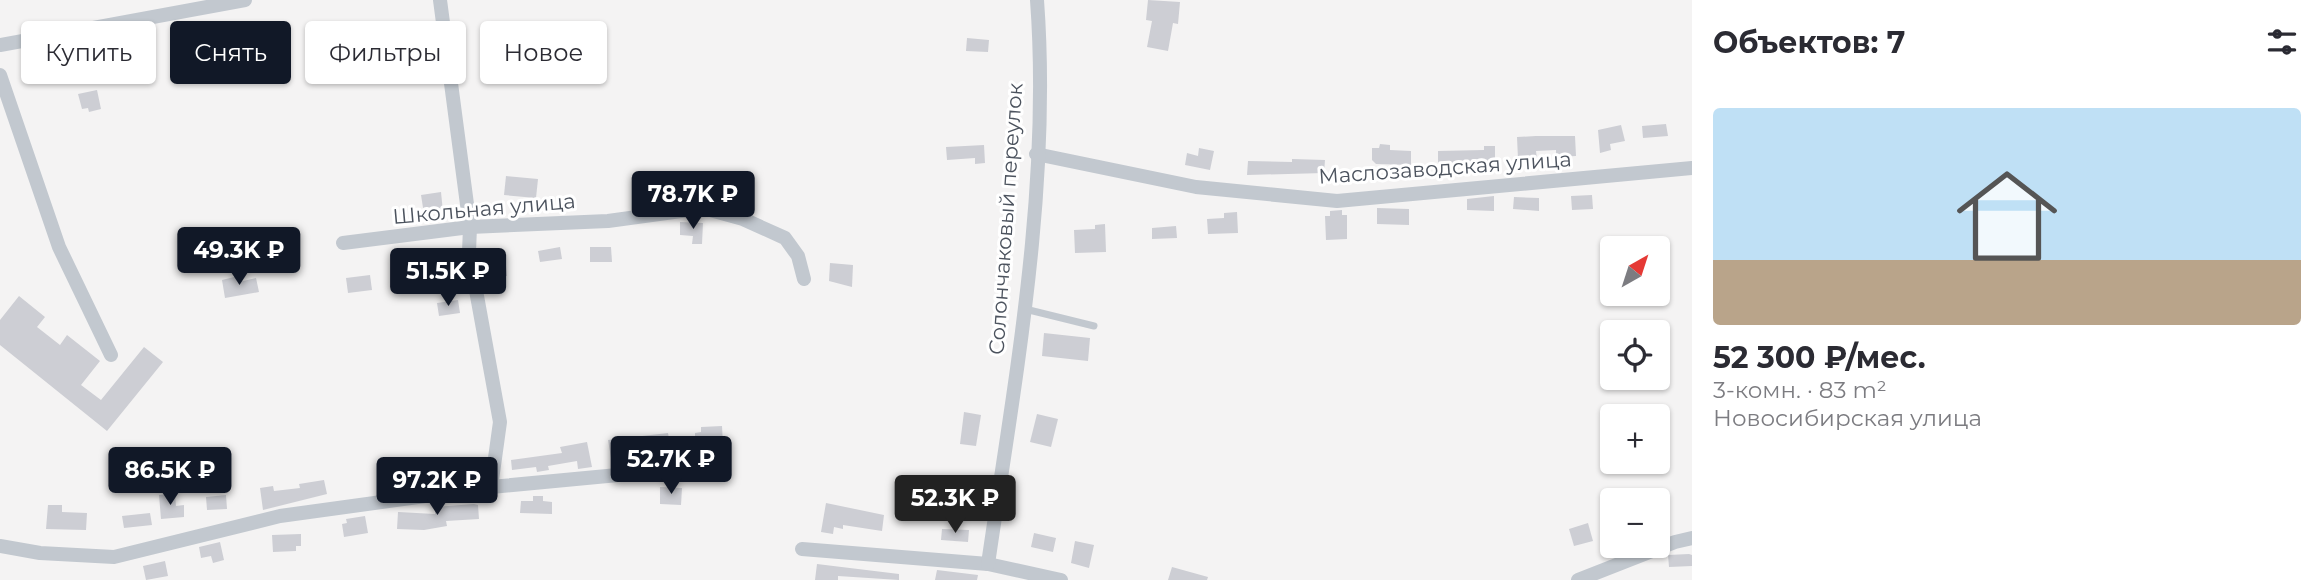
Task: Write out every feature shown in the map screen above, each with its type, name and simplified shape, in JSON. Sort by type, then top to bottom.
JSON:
[{"type":"street","points":[[0,45],[245,0]]},
{"type":"street","points":[[440,0],[470,227],[469,252],[500,422],[491,487]]},
{"type":"street","name":"Солончаковый переулок","points":[[988,564],[1025,309],[1036,154],[1037,0]]},
{"type":"street","points":[[0,75],[59,247],[111,355]]},
{"type":"street","name":"Маслозаводская улица","points":[[1036,154],[1196,187],[1337,201],[1692,169]]},
{"type":"street","name":"Школьная улица","points":[[343,243],[470,227],[608,221],[703,208],[743,219],[785,238],[798,256],[804,279]]},
{"type":"street","points":[[0,546],[40,553],[114,557],[280,516],[491,487],[692,468],[710,463]]},
{"type":"street","points":[[1578,580],[1675,542],[1692,538]]},
{"type":"street","points":[[802,549],[988,564],[1060,580]]},
{"type":"lane","points":[[1025,309],[1094,326]]},
{"type":"building","points":[[1148,0],[1180,2],[1178,24],[1173,23],[1168,51],[1147,47],[1152,21],[1146,20]]},
{"type":"building","points":[[967,38],[989,40],[988,52],[966,51]]},
{"type":"building","points":[[97,90],[101,109],[89,112],[88,108],[82,109],[78,94]]},
{"type":"building","points":[[1666,124],[1668,136],[1643,138],[1642,126]]},
{"type":"building","points":[[1621,125],[1625,141],[1610,144],[1611,150],[1600,153],[1598,130]]},
{"type":"building","points":[[1575,136],[1576,156],[1556,157],[1556,150],[1536,151],[1537,159],[1518,159],[1517,137]]},
{"type":"building","points":[[1380,144],[1390,145],[1390,150],[1411,151],[1411,165],[1376,164],[1372,160],[1372,148],[1379,148]]},
{"type":"building","points":[[984,145],[985,163],[975,164],[975,158],[947,160],[946,147]]},
{"type":"building","points":[[1484,146],[1495,146],[1495,168],[1484,168],[1484,164],[1438,165],[1438,151],[1484,150]]},
{"type":"building","points":[[1199,148],[1214,151],[1210,170],[1185,165],[1187,153],[1198,156]]},
{"type":"building","points":[[1292,159],[1325,160],[1324,173],[1247,175],[1248,161],[1292,162]]},
{"type":"building","points":[[506,176],[538,179],[536,198],[504,195]]},
{"type":"building","points":[[441,192],[443,212],[424,214],[421,195]]},
{"type":"building","points":[[1592,195],[1593,209],[1572,210],[1571,196]]},
{"type":"building","points":[[1494,196],[1494,211],[1467,210],[1467,199]]},
{"type":"building","points":[[1514,197],[1539,198],[1539,211],[1513,209]]},
{"type":"building","points":[[1377,208],[1409,209],[1409,225],[1377,224]]},
{"type":"building","points":[[1342,210],[1342,215],[1347,215],[1347,239],[1326,240],[1325,216],[1330,216],[1330,211]]},
{"type":"building","points":[[1237,212],[1238,233],[1208,234],[1207,219],[1224,218],[1224,213]]},
{"type":"building","points":[[680,222],[703,223],[702,244],[692,244],[693,236],[680,235]]},
{"type":"building","points":[[1105,224],[1106,252],[1075,253],[1074,230],[1095,229],[1095,225]]},
{"type":"building","points":[[1176,226],[1177,238],[1152,239],[1152,228]]},
{"type":"building","points":[[560,247],[562,259],[540,262],[538,251]]},
{"type":"building","points":[[590,247],[611,247],[612,262],[590,262]]},
{"type":"building","points":[[505,256],[507,276],[487,278],[485,259]]},
{"type":"building","points":[[830,263],[853,265],[852,287],[829,281]]},
{"type":"building","points":[[431,264],[433,277],[409,280],[408,267]]},
{"type":"building","points":[[370,275],[372,290],[348,293],[346,278]]},
{"type":"building","points":[[238,276],[239,282],[256,278],[259,292],[225,298],[222,280]]},
{"type":"building","points":[[19,296],[45,317],[37,327],[60,345],[67,335],[100,361],[81,385],[101,400],[144,347],[163,362],[107,431],[0,345],[0,320]]},
{"type":"building","points":[[458,300],[460,313],[439,316],[437,303]]},
{"type":"building","points":[[1044,333],[1090,338],[1088,361],[1042,356]]},
{"type":"building","points":[[964,412],[981,415],[976,446],[960,444]]},
{"type":"building","points":[[1037,414],[1058,419],[1051,447],[1030,442]]},
{"type":"building","points":[[722,426],[723,444],[695,446],[695,433],[701,432],[701,427]]},
{"type":"building","points":[[668,433],[671,450],[611,458],[608,440]]},
{"type":"building","points":[[587,442],[592,467],[578,469],[577,461],[548,466],[549,470],[537,472],[536,467],[512,470],[511,460],[562,453],[560,447]]},
{"type":"building","points":[[414,461],[414,467],[457,462],[459,477],[389,480],[389,469],[399,469],[399,462]]},
{"type":"building","points":[[324,480],[327,494],[263,510],[260,488],[273,486],[274,491],[300,488],[299,484]]},
{"type":"building","points":[[660,487],[682,488],[681,505],[660,504]]},
{"type":"building","points":[[175,494],[176,506],[184,505],[184,517],[161,519],[159,495]]},
{"type":"building","points":[[226,495],[227,509],[207,510],[206,497]]},
{"type":"building","points":[[533,496],[543,496],[543,501],[552,502],[552,514],[520,513],[521,501],[533,501]]},
{"type":"building","points":[[826,503],[884,515],[882,531],[843,525],[843,529],[834,527],[833,534],[821,532]]},
{"type":"building","points":[[48,505],[62,505],[62,512],[87,513],[86,530],[46,529]]},
{"type":"building","points":[[478,505],[479,519],[446,521],[447,526],[424,530],[397,529],[398,512],[435,514],[435,507]]},
{"type":"building","points":[[150,513],[152,525],[124,528],[122,516]]},
{"type":"building","points":[[365,516],[368,533],[344,537],[342,524],[347,523],[346,519]]},
{"type":"building","points":[[1588,523],[1593,541],[1574,546],[1569,529]]},
{"type":"building","points":[[942,529],[969,530],[968,542],[941,540]]},
{"type":"building","points":[[1034,533],[1056,538],[1053,552],[1031,547]]},
{"type":"building","points":[[301,534],[301,546],[296,546],[296,551],[273,552],[272,535]]},
{"type":"building","points":[[1075,541],[1094,545],[1089,568],[1071,563]]},
{"type":"building","points":[[220,542],[224,560],[213,563],[211,556],[201,558],[199,547]]},
{"type":"building","points":[[1670,555],[1692,555],[1692,566],[1669,567]]},
{"type":"building","points":[[165,561],[168,576],[146,580],[143,566]]},
{"type":"building","points":[[817,564],[899,574],[899,580],[838,576],[838,580],[815,580]]},
{"type":"building","points":[[1172,567],[1208,577],[1207,580],[1168,580]]},
{"type":"building","points":[[937,570],[978,575],[977,580],[935,580]]}]
